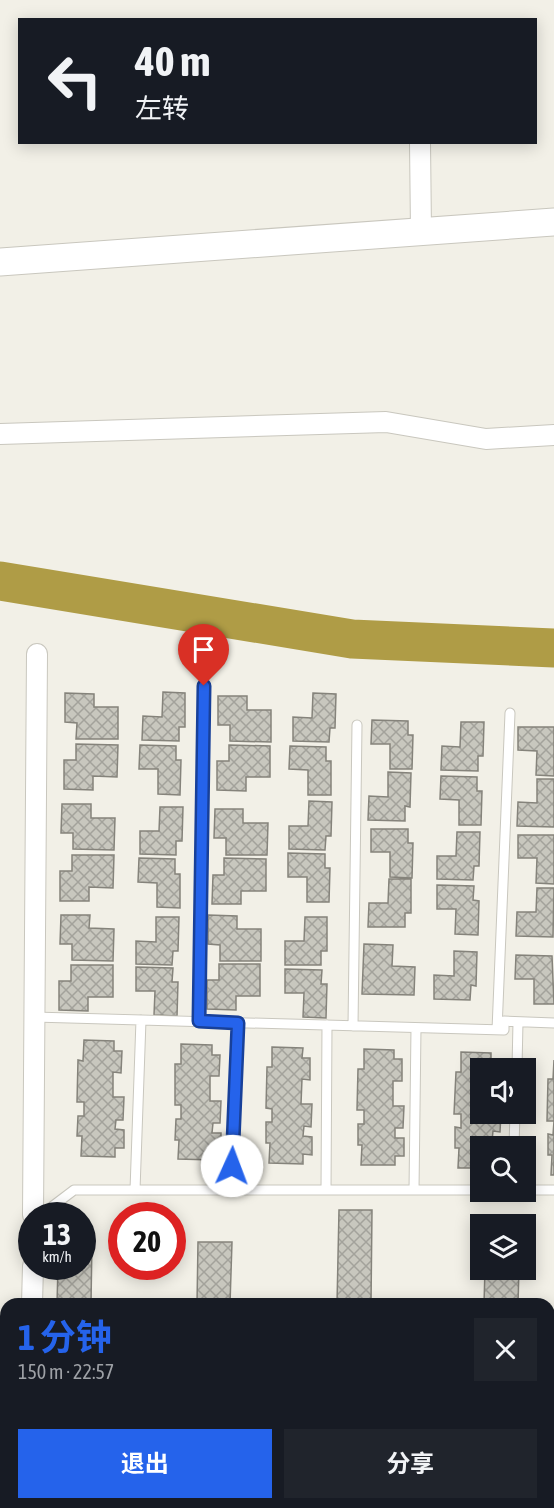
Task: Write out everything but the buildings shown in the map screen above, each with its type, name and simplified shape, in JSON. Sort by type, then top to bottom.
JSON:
[{"type":"main road","points":[[0,262],[554,222]]},
{"type":"street","points":[[420,144],[421,232]]},
{"type":"street","points":[[500,226],[554,235]]},
{"type":"street","points":[[0,434],[386,422],[486,439],[554,435]]},
{"type":"street","points":[[33,1202],[37,654]]},
{"type":"street","points":[[32,1298],[33,1280]]},
{"type":"lane","points":[[199,1021],[204,686]]},
{"type":"lane","points":[[497,1030],[510,713]]},
{"type":"lane","points":[[353,1026],[357,725]]},
{"type":"lane","points":[[34,1017],[497,1030],[504,1030],[504,1021],[554,1023]]},
{"type":"lane","points":[[135,1190],[141,1020]]},
{"type":"lane","points":[[517,1058],[518,1022]]},
{"type":"lane","points":[[231,1190],[238,1023]]},
{"type":"lane","points":[[326,1190],[327,1025]]},
{"type":"lane","points":[[414,1190],[416,1028]]},
{"type":"lane","points":[[58,1202],[74,1190],[470,1190]]},
{"type":"lane","points":[[536,1190],[554,1190]]},
{"type":"waterway","points":[[0,581],[352,639],[554,648]]},
{"type":"route","points":[[204,686],[199,1021],[238,1023],[232,1166]]}]
